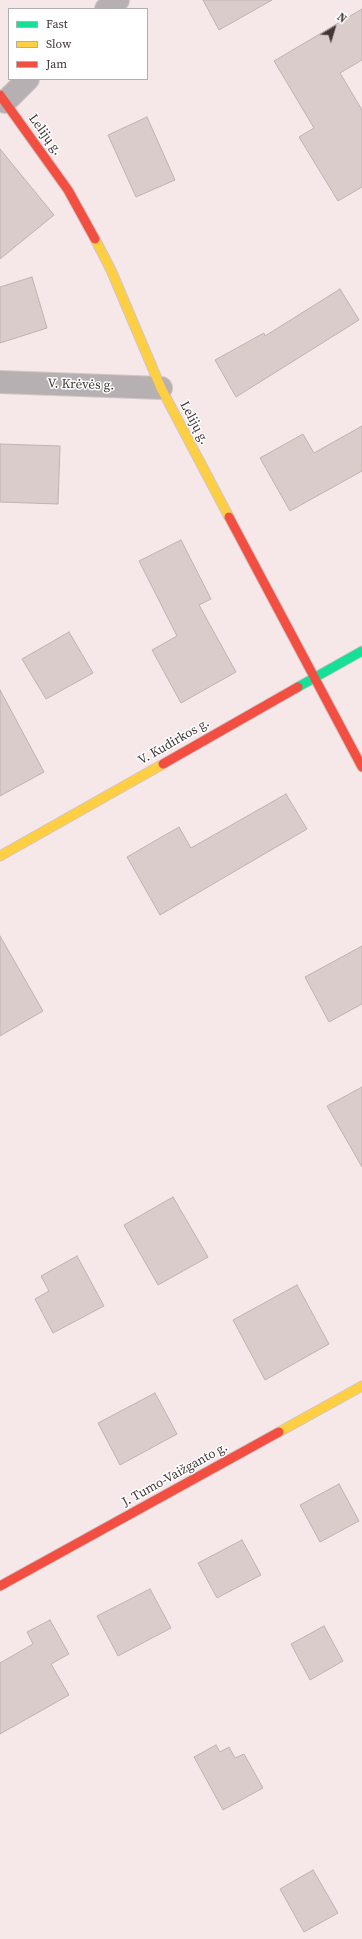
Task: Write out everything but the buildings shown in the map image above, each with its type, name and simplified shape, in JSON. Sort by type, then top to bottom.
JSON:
[{"type":"street","points":[[107,8],[118,0]]},
{"type":"street","points":[[2,98],[27,80]]},
{"type":"street","name":"Lelijų g.","points":[[2,98],[68,190],[111,270],[161,388],[316,677],[362,767]]},
{"type":"street","name":"V. Krėvės g.","points":[[0,382],[161,388]]},
{"type":"street","name":"V. Kudirkos g.","points":[[0,856],[362,651]]},
{"type":"street","name":"J. Tumo-Vaižganto g.","points":[[0,1586],[362,1386]]},
{"type":"traffic: fast","points":[[298,687],[362,651]]},
{"type":"traffic: slow","points":[[95,239],[111,270],[161,388],[229,517]]},
{"type":"traffic: slow","points":[[0,856],[163,764]]},
{"type":"traffic: slow","points":[[279,1432],[362,1386]]},
{"type":"traffic: jam","points":[[0,95],[68,190],[95,239]]},
{"type":"traffic: jam","points":[[229,517],[362,767]]},
{"type":"traffic: jam","points":[[163,764],[298,687]]},
{"type":"traffic: jam","points":[[0,1586],[279,1432]]}]
